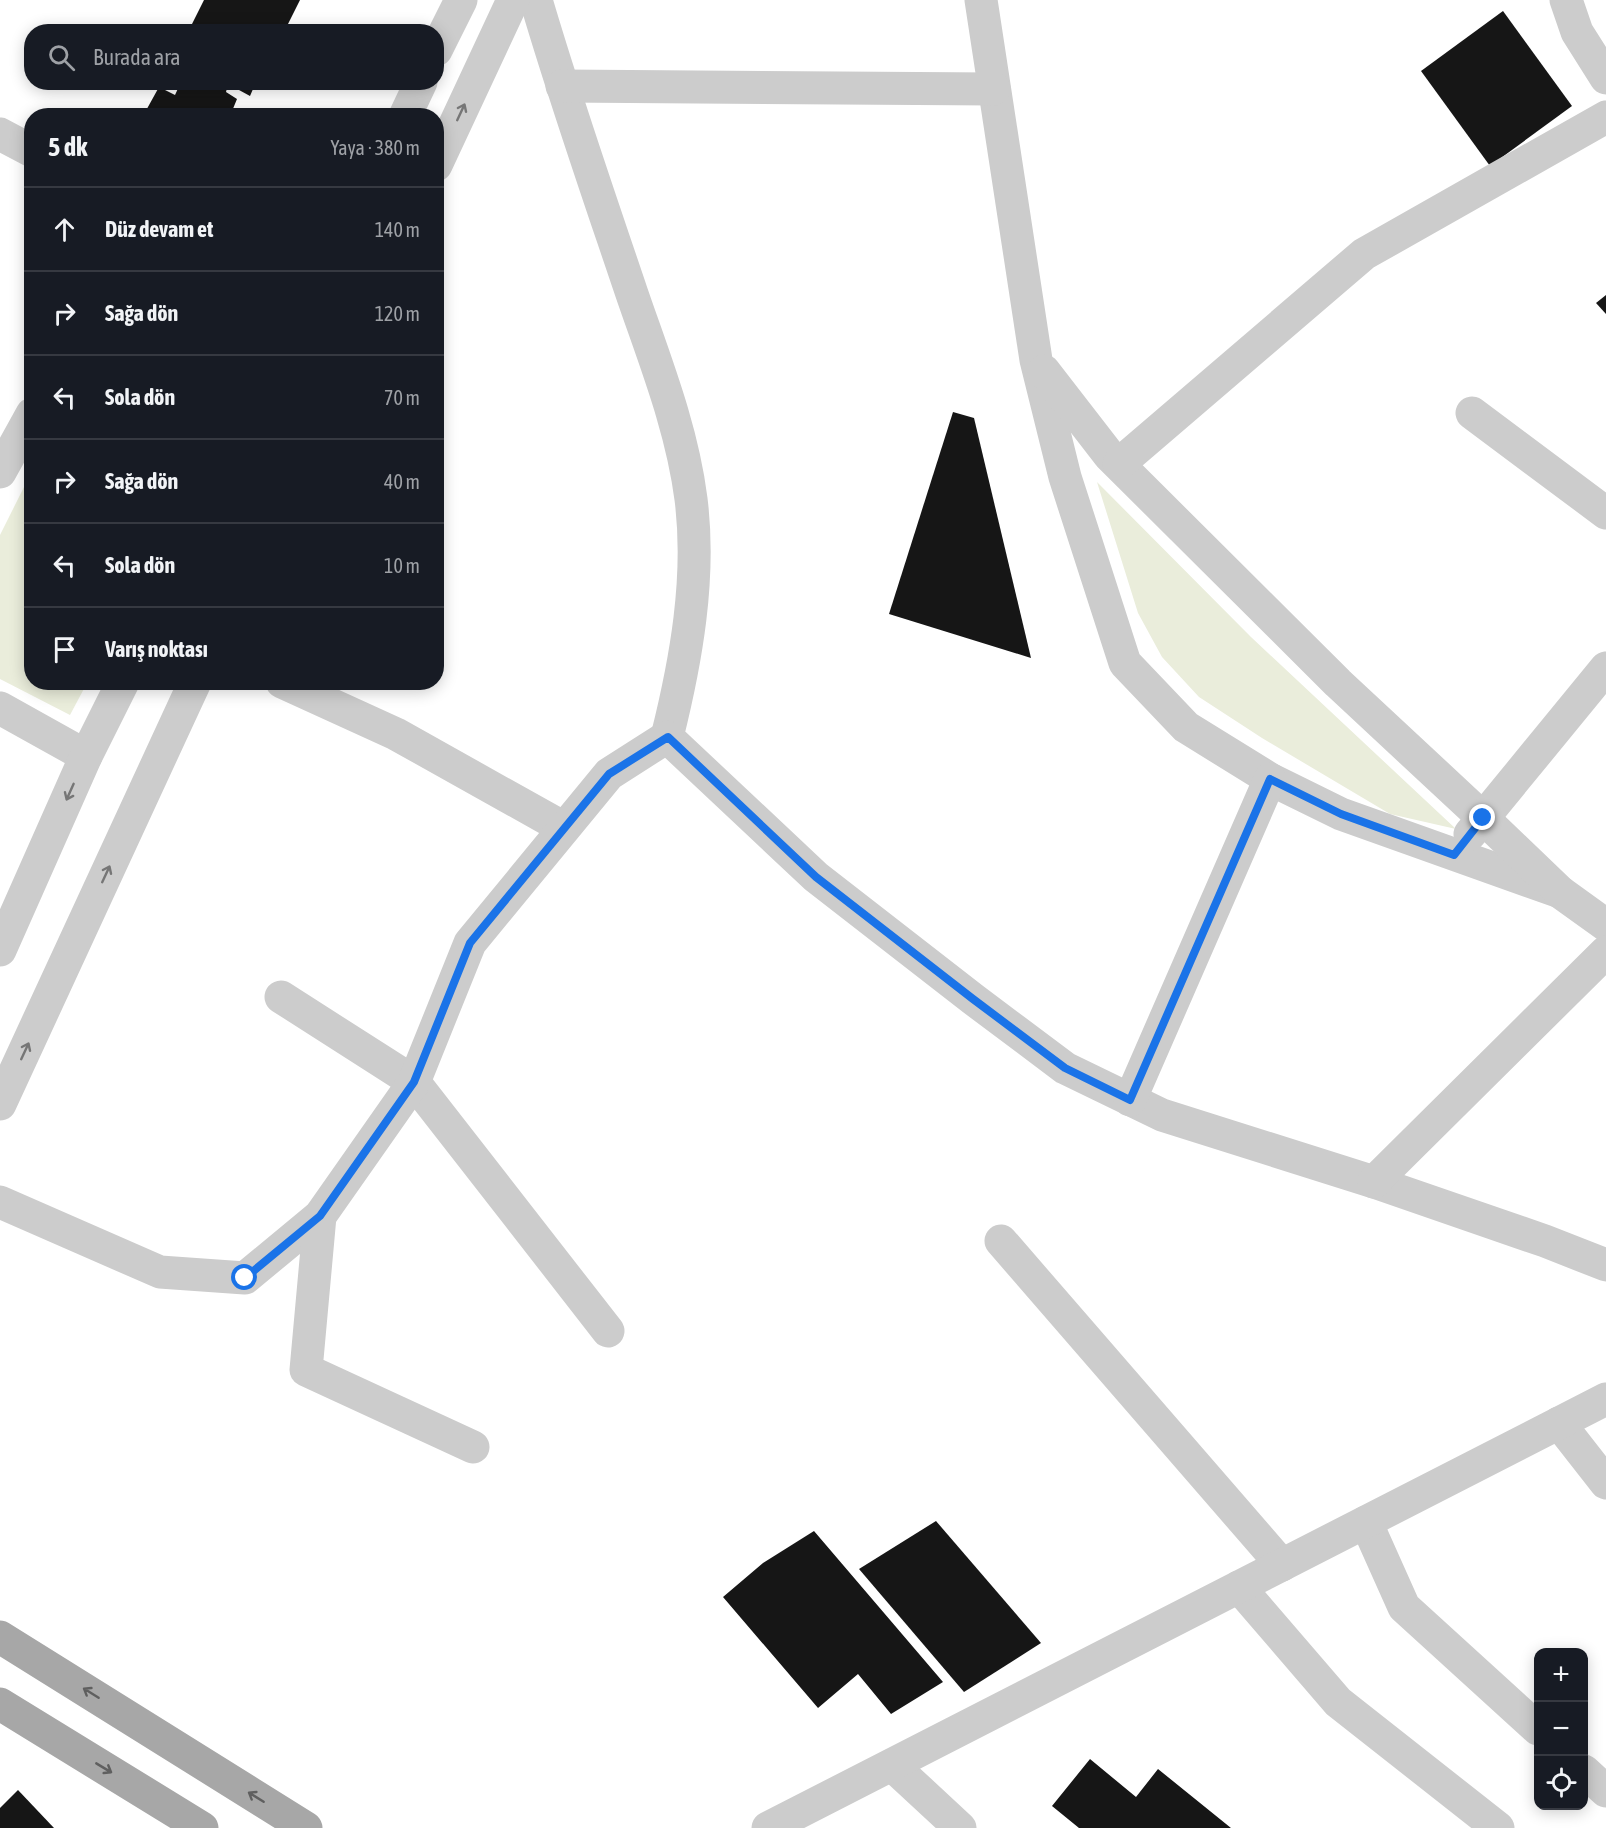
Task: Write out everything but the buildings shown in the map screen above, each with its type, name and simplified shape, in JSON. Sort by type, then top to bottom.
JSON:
[{"type":"main road","points":[[0,1637],[306,1828]]},
{"type":"main road","points":[[0,1704],[202,1828]]},
{"type":"street","points":[[444,34],[461,0]]},
{"type":"street","points":[[444,148],[513,0]]},
{"type":"street","points":[[0,1202],[160,1272],[245,1278],[320,1216],[414,1082],[470,943],[609,774],[668,737],[680,686],[687,633],[693,567],[691,499],[675,418],[562,86],[536,0]]},
{"type":"street","points":[[981,0],[1036,360],[1065,477],[1125,663],[1186,727],[1270,779],[1341,814],[1560,892]]},
{"type":"street","points":[[1566,0],[1577,32],[1606,78]]},
{"type":"street","points":[[562,86],[994,89]]},
{"type":"street","points":[[409,108],[417,90]]},
{"type":"street","points":[[1119,464],[1364,254],[1606,117]]},
{"type":"street","points":[[0,134],[24,147]]},
{"type":"street","points":[[1036,360],[1109,455],[1338,683],[1560,892],[1606,925]]},
{"type":"street","points":[[1472,413],[1606,513]]},
{"type":"street","points":[[0,472],[24,428]]},
{"type":"street","points":[[1454,855],[1606,668]]},
{"type":"street","points":[[0,950],[86,756],[119,690]]},
{"type":"street","points":[[0,1104],[191,690]]},
{"type":"street","points":[[300,690],[396,734],[564,828]]},
{"type":"street","points":[[0,708],[86,756]]},
{"type":"street","points":[[668,737],[816,877],[1065,1068],[1162,1115],[1374,1182],[1545,1241],[1606,1265]]},
{"type":"street","points":[[1130,1100],[1270,779]]},
{"type":"street","points":[[1374,1182],[1606,952]]},
{"type":"street","points":[[281,997],[414,1082],[608,1331]]},
{"type":"street","points":[[320,1216],[306,1370],[473,1447]]},
{"type":"street","points":[[1001,1241],[1282,1565]]},
{"type":"street","points":[[768,1828],[1606,1399]]},
{"type":"street","points":[[1559,1423],[1606,1483]]},
{"type":"street","points":[[1366,1522],[1404,1607],[1534,1724]]},
{"type":"street","points":[[1239,1587],[1338,1702],[1498,1828]]},
{"type":"street","points":[[892,1765],[960,1828]]},
{"type":"street","points":[[1588,1775],[1606,1791]]},
{"type":"green space","points":[[1097,482],[1251,637],[1456,829],[1390,814],[1262,738],[1199,697],[1162,657],[1138,613]]},
{"type":"green space","points":[[24,487],[24,690],[83,690],[70,715],[0,679],[0,535]]},
{"type":"route","points":[[245,1278],[320,1216],[414,1082],[470,943],[609,774],[668,737],[816,877],[1065,1068],[1130,1100],[1270,779],[1341,814],[1454,855],[1483,818]]}]
